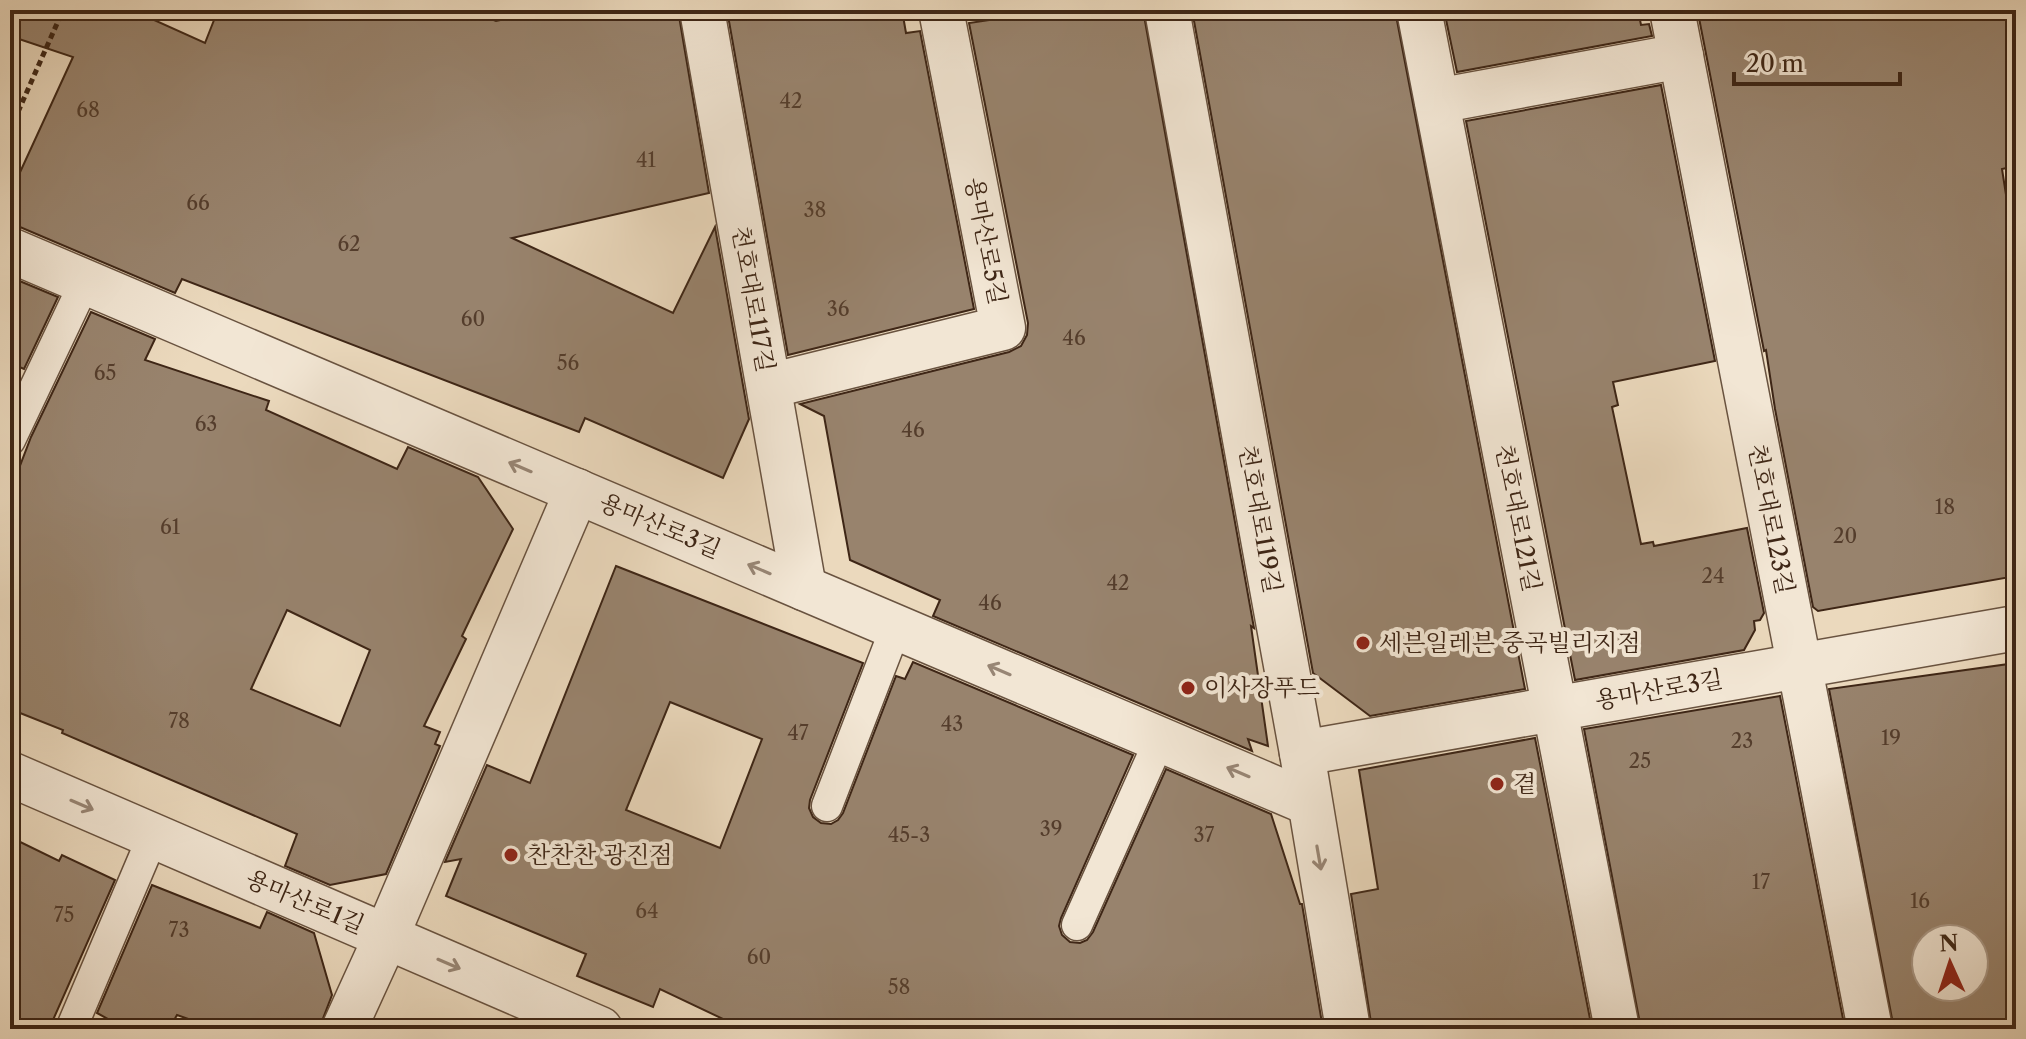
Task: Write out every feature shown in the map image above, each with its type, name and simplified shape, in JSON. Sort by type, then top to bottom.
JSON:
[{"type":"street","name":"천호대로117길","points":[[702,10],[804,588]]},
{"type":"street","name":"용마산로5길","points":[[769,386],[1003,328],[941,10]]},
{"type":"street","name":"천호대로119길","points":[[1167,10],[1302,753],[1348,1029]]},
{"type":"street","name":"천호대로121길","points":[[1419,10],[1617,1029]]},
{"type":"street","name":"천호대로123길","points":[[1672,10],[1870,1029]]},
{"type":"street","points":[[1437,101],[1681,56]]},
{"type":"street","name":"용마산로3길","points":[[10,250],[1309,803]]},
{"type":"street","points":[[344,1029],[577,491]]},
{"type":"street","name":"용마산로3길","points":[[1302,753],[2016,628]]},
{"type":"street","name":"용마산로1길","points":[[10,774],[600,1029]]},
{"type":"lane","points":[[10,440],[85,282]]},
{"type":"lane","points":[[827,806],[896,627]]},
{"type":"lane","points":[[1077,925],[1160,739]]},
{"type":"lane","points":[[71,1029],[153,836]]},
{"type":"path","points":[[10,130],[63,10]]},
{"type":"building","points":[[10,10],[132,10],[205,43],[218,10],[468,10],[496,21],[546,10],[678,10],[709,193],[512,238],[673,313],[715,227],[749,419],[723,478],[585,418],[579,432],[182,279],[175,293],[20,227],[10,226],[10,194],[73,57],[10,36]]},
{"type":"building","points":[[727,10],[902,10],[906,33],[920,31],[974,309],[788,355]]},
{"type":"building","points":[[1111,10],[1143,10],[1254,628],[1251,626],[1268,746],[1248,739],[1252,751],[933,616],[940,600],[850,560],[824,416],[800,404],[1009,352],[1021,346],[1027,335],[1028,323],[969,23],[1043,12],[1043,18]]},
{"type":"building","points":[[1192,10],[1395,10],[1525,689],[1370,716],[1313,673]]},
{"type":"building","points":[[1444,10],[1638,10],[1641,25],[1649,24],[1652,36],[1457,72]]},
{"type":"building","points":[[1759,10],[2016,10],[2016,166],[2002,169],[2016,259],[2016,576],[1818,611],[1813,607],[1766,350],[1699,18]]},
{"type":"building","points":[[1661,85],[1715,361],[1613,382],[1618,405],[1612,407],[1641,544],[1653,542],[1654,546],[1747,528],[1764,613],[1760,620],[1754,621],[1755,630],[1744,650],[1575,680],[1466,121]]},
{"type":"building","points":[[10,277],[58,297],[24,369],[10,363]]},
{"type":"building","points":[[91,312],[155,339],[145,360],[269,401],[266,410],[397,469],[408,447],[478,477],[513,529],[462,636],[466,639],[424,726],[440,732],[435,744],[440,746],[386,874],[330,885],[285,866],[297,834],[10,709],[10,492],[31,437]],"holes":[[[287,610],[370,650],[340,726],[251,689]]]},
{"type":"building","points":[[616,566],[863,663],[810,800],[813,817],[821,823],[831,824],[843,813],[896,676],[905,679],[913,662],[1133,755],[1061,918],[1059,926],[1062,935],[1070,942],[1087,940],[1093,932],[1166,769],[1271,814],[1302,904],[1323,1029],[744,1029],[660,989],[653,1007],[577,976],[586,954],[446,896],[461,859],[445,862],[487,765],[530,783]],"holes":[[[670,702],[762,739],[720,848],[626,810]]]},
{"type":"building","points":[[2016,663],[2016,1029],[1894,1029],[1829,689]]},
{"type":"building","points":[[1780,696],[1845,1029],[1641,1029],[1584,729]]},
{"type":"building","points":[[1535,738],[1592,1029],[1372,1029],[1351,894],[1378,889],[1359,770]]},
{"type":"building","points":[[10,837],[59,861],[62,855],[115,880],[49,1029],[10,1029]]},
{"type":"building","points":[[152,885],[260,928],[267,912],[314,933],[332,995],[319,1029],[217,1029],[177,1015],[169,1029],[126,1029],[97,1013]]},
{"type":"place","name":"세븐일레븐 중곡빌리지점","points":[[1363,643]]},
{"type":"place","name":"이사장푸드","points":[[1188,688]]},
{"type":"place","name":"곁","points":[[1497,784]]},
{"type":"place","name":"찬찬찬 광진점","points":[[511,855]]}]
